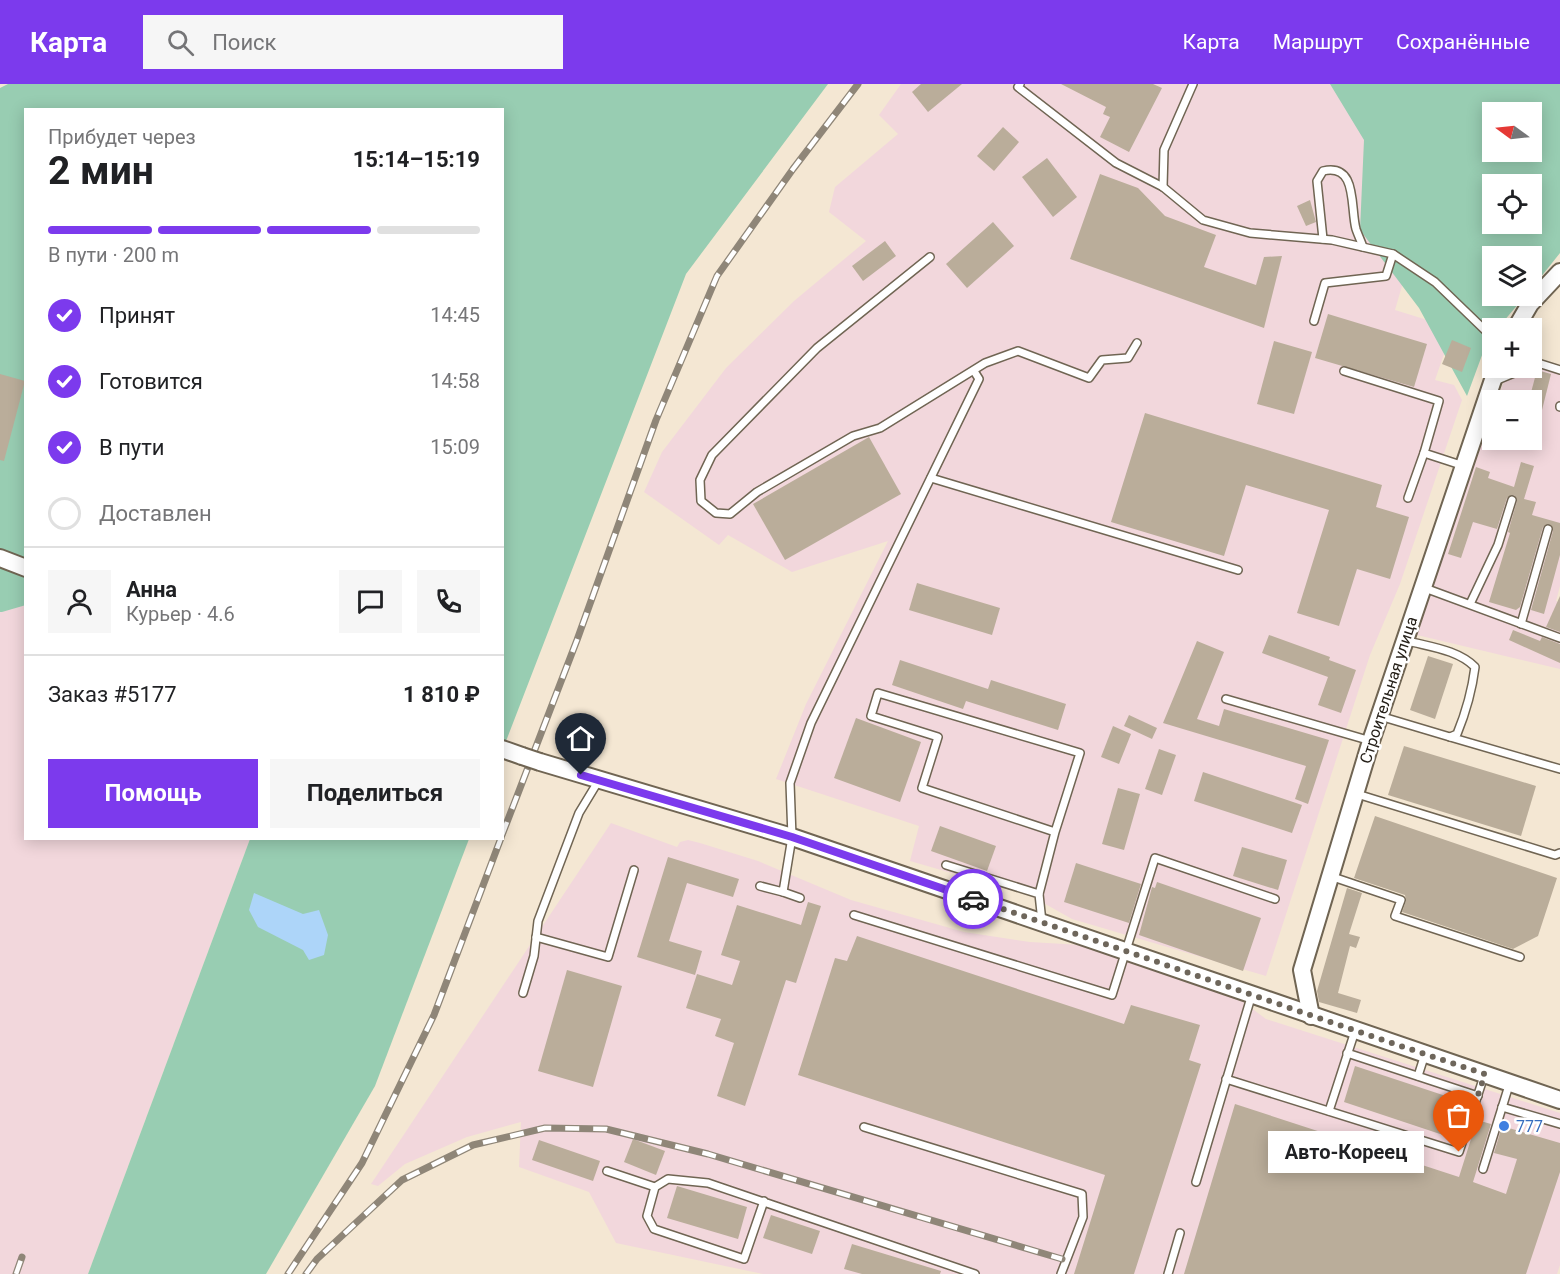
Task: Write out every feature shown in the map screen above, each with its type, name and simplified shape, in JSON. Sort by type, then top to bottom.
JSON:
[{"type":"street","points":[[1521,318],[1530,304],[1560,272]]},
{"type":"street","name":"Строительная улица","points":[[1311,1016],[1302,970],[1371,741],[1494,378]]},
{"type":"street","points":[[0,558],[24,567]]},
{"type":"street","points":[[504,750],[792,837],[1560,1100]]},
{"type":"lane","points":[[1020,84],[1018,87],[1116,163],[1163,187],[1203,220],[1250,233],[1323,239],[1393,254],[1435,282],[1482,327]]},
{"type":"lane","points":[[1163,187],[1164,150],[1193,84]]},
{"type":"lane","points":[[1323,239],[1317,181],[1323,171],[1334,168],[1344,174],[1351,185],[1356,229],[1363,247]]},
{"type":"lane","points":[[1314,321],[1325,283],[1386,276],[1393,254]]},
{"type":"lane","points":[[930,257],[817,348],[712,455],[700,480],[701,501],[716,513],[730,514],[757,492],[853,436],[879,428],[985,363],[1018,351],[1089,378],[1102,360],[1128,358],[1137,343]]},
{"type":"lane","points":[[1542,364],[1560,370]]},
{"type":"lane","points":[[783,892],[792,837],[790,783],[811,723],[979,379],[974,371]]},
{"type":"lane","points":[[1344,371],[1439,401],[1408,498]]},
{"type":"lane","points":[[1424,453],[1464,466]]},
{"type":"lane","points":[[931,478],[1238,570]]},
{"type":"lane","points":[[1470,604],[1498,545],[1512,500]]},
{"type":"lane","points":[[1521,624],[1548,529]]},
{"type":"lane","points":[[1422,587],[1560,638]]},
{"type":"lane","points":[[1408,641],[1452,652],[1466,658],[1475,667],[1473,688],[1464,717],[1457,734],[1450,737]]},
{"type":"lane","points":[[1042,922],[1039,894],[1055,832],[1080,753],[878,693],[871,716],[938,737],[922,788],[1055,832]]},
{"type":"lane","points":[[1226,699],[1371,741]]},
{"type":"lane","points":[[1383,717],[1560,769]]},
{"type":"lane","points":[[523,993],[534,956],[537,921],[579,813],[599,780]]},
{"type":"lane","points":[[1357,794],[1555,855],[1560,852]]},
{"type":"lane","points":[[854,915],[1112,995],[1155,858],[1275,899]]},
{"type":"lane","points":[[946,865],[1039,894]]},
{"type":"lane","points":[[536,937],[608,957],[634,870]]},
{"type":"lane","points":[[1330,876],[1401,900],[1395,916],[1520,957]]},
{"type":"lane","points":[[760,886],[800,898]]},
{"type":"lane","points":[[1196,1182],[1252,994]]},
{"type":"lane","points":[[1329,1111],[1354,1031]]},
{"type":"lane","points":[[1347,1053],[1478,1096]]},
{"type":"lane","points":[[1418,1076],[1425,1054]]},
{"type":"lane","points":[[1226,1079],[1459,1152],[1485,1074]]},
{"type":"lane","points":[[1483,1169],[1510,1082]]},
{"type":"lane","points":[[1502,1107],[1560,1124]]},
{"type":"lane","points":[[864,1127],[1082,1194],[1083,1217],[1061,1274]]},
{"type":"lane","points":[[607,1172],[655,1187]]},
{"type":"lane","points":[[764,1201],[744,1259],[654,1229],[647,1216],[655,1187],[668,1179],[708,1183],[764,1201],[975,1274]]},
{"type":"lane","points":[[1168,1274],[1180,1233]]},
{"type":"shaded area","points":[[901,84],[1343,84],[1420,224],[1395,310],[1453,328],[1435,380],[1454,385],[1462,400],[1400,584],[1370,655],[1266,976],[1072,919],[1031,896],[910,861],[919,826],[776,779],[806,704],[888,541],[792,572],[728,535],[719,545],[644,492],[662,452],[726,368],[794,301],[866,241],[829,212],[835,187],[898,134],[879,115]]},
{"type":"shaded area","points":[[1542,360],[1560,365],[1560,586],[1556,601],[1560,603],[1560,669],[1417,635],[1482,442],[1482,450],[1542,450],[1542,390],[1501,390],[1505,378],[1542,378]]},
{"type":"shaded area","points":[[24,605],[24,840],[250,840],[88,1274],[0,1274],[0,612]]},
{"type":"shaded area","points":[[611,823],[677,847],[680,842],[688,840],[700,843],[758,861],[851,900],[964,932],[1030,942],[1081,945],[1231,993],[1266,1019],[1560,1113],[1560,1265],[1557,1274],[763,1274],[616,1243],[589,1192],[519,1167],[521,1122],[467,1137],[405,1164],[378,1186],[371,1184]]},
{"type":"green space","points":[[8,84],[828,84],[686,274],[504,746],[504,108],[24,108],[24,606],[0,612],[0,88]]},
{"type":"green space","points":[[1330,84],[1560,84],[1560,253],[1542,276],[1542,246],[1482,246],[1482,306],[1517,306],[1506,318],[1482,318],[1482,355],[1467,396],[1419,308],[1360,230],[1364,140]]},
{"type":"green space","points":[[250,840],[469,840],[375,1086],[266,1274],[88,1274]]},
{"type":"water","points":[[254,893],[303,914],[319,910],[328,935],[324,955],[309,960],[303,950],[258,927],[249,910]]},
{"type":"building","points":[[921,84],[962,84],[928,112],[912,92]]},
{"type":"building","points":[[1061,84],[1153,84],[1162,88],[1129,152],[1100,137],[1110,117],[1103,114],[1106,107]]},
{"type":"building","points":[[1003,127],[1019,142],[994,171],[977,156]]},
{"type":"building","points":[[1047,158],[1077,197],[1053,217],[1022,177]]},
{"type":"building","points":[[1100,174],[1138,188],[1165,216],[1216,235],[1204,267],[1256,285],[1264,257],[1282,256],[1264,328],[1070,259]]},
{"type":"building","points":[[1310,200],[1316,222],[1306,226],[1297,206]]},
{"type":"building","points":[[993,222],[1014,246],[967,288],[946,264]]},
{"type":"building","points":[[885,241],[896,256],[863,281],[852,266]]},
{"type":"building","points":[[1328,314],[1427,344],[1414,387],[1315,358]]},
{"type":"building","points":[[1452,340],[1471,348],[1462,372],[1442,364]]},
{"type":"building","points":[[1274,341],[1312,352],[1294,414],[1257,404]]},
{"type":"building","points":[[1542,371],[1551,374],[1542,410],[1542,390],[1532,390],[1535,378],[1542,378]]},
{"type":"building","points":[[0,374],[24,381],[24,385],[4,461],[0,460]]},
{"type":"building","points":[[1145,413],[1382,485],[1376,507],[1409,517],[1390,579],[1357,569],[1339,626],[1297,613],[1329,510],[1246,485],[1224,556],[1111,522]]},
{"type":"building","points":[[869,437],[901,494],[785,560],[753,504]]},
{"type":"building","points":[[1521,462],[1534,466],[1524,499],[1536,502],[1532,515],[1560,523],[1560,555],[1544,614],[1531,610],[1553,531],[1549,524],[1543,527],[1520,607],[1516,610],[1489,602],[1510,533],[1508,532],[1517,501],[1514,495],[1507,498],[1497,529],[1473,522],[1461,558],[1448,554],[1476,467],[1490,472],[1488,478],[1514,487]]},
{"type":"building","points":[[917,583],[1000,608],[992,635],[909,610]]},
{"type":"building","points":[[1560,596],[1560,632],[1546,627]]},
{"type":"building","points":[[1513,630],[1540,641],[1542,637],[1560,644],[1560,663],[1509,640]]},
{"type":"building","points":[[1269,635],[1330,657],[1329,660],[1356,670],[1341,713],[1318,705],[1328,677],[1262,653]]},
{"type":"building","points":[[1197,641],[1224,652],[1197,719],[1219,726],[1224,709],[1329,740],[1308,804],[1295,799],[1306,766],[1163,723]]},
{"type":"building","points":[[1428,656],[1453,664],[1435,719],[1410,710]]},
{"type":"building","points":[[900,660],[988,689],[991,680],[1066,704],[1058,730],[966,701],[963,709],[892,685]]},
{"type":"building","points":[[1129,715],[1157,728],[1152,739],[1124,726]]},
{"type":"building","points":[[856,718],[921,742],[900,802],[834,778]]},
{"type":"building","points":[[1113,726],[1131,734],[1119,764],[1101,757]]},
{"type":"building","points":[[1404,746],[1536,786],[1521,836],[1388,795]]},
{"type":"building","points":[[1159,749],[1176,755],[1162,795],[1145,789]]},
{"type":"building","points":[[1203,772],[1302,805],[1292,833],[1194,801]]},
{"type":"building","points":[[1118,788],[1140,794],[1124,850],[1102,844]]},
{"type":"building","points":[[1375,816],[1557,878],[1538,936],[1513,949],[1402,912],[1406,901],[1405,895],[1354,878]]},
{"type":"building","points":[[940,826],[996,846],[987,871],[931,851]]},
{"type":"building","points":[[1242,847],[1287,860],[1278,890],[1233,876]]},
{"type":"building","points":[[668,857],[739,879],[733,897],[687,883],[669,941],[702,951],[695,975],[637,957]]},
{"type":"building","points":[[1076,863],[1141,884],[1129,923],[1064,902]]},
{"type":"building","points":[[1157,882],[1261,918],[1243,971],[1139,935],[1152,887],[1155,888]]},
{"type":"building","points":[[1347,888],[1362,893],[1349,934],[1360,937],[1356,948],[1350,946],[1338,993],[1361,1000],[1357,1013],[1319,1002],[1317,991]]},
{"type":"building","points":[[808,902],[821,906],[796,983],[786,980],[745,1106],[717,1096],[734,1043],[715,1036],[721,1019],[686,1008],[697,974],[732,985],[740,961],[721,955],[737,905],[801,925]]},
{"type":"building","points":[[857,936],[1124,1024],[1131,1005],[1200,1025],[1189,1060],[1201,1064],[1134,1274],[1074,1274],[1105,1175],[798,1075],[835,958],[847,961]]},
{"type":"building","points":[[567,970],[622,986],[593,1087],[538,1071]]},
{"type":"building","points":[[1355,1066],[1461,1101],[1449,1137],[1344,1102]]},
{"type":"building","points":[[1235,1104],[1459,1177],[1477,1120],[1491,1124],[1473,1182],[1506,1194],[1517,1159],[1494,1153],[1502,1126],[1560,1143],[1560,1172],[1526,1274],[1184,1274]]},
{"type":"building","points":[[633,1139],[665,1151],[656,1175],[624,1162]]},
{"type":"building","points":[[539,1140],[600,1161],[593,1181],[532,1160]]},
{"type":"building","points":[[677,1186],[747,1207],[738,1239],[667,1218]]},
{"type":"building","points":[[771,1215],[820,1231],[812,1254],[763,1238]]},
{"type":"building","points":[[852,1244],[941,1271],[940,1274],[862,1274],[844,1269]]},
{"type":"railway","points":[[504,830],[577,640],[656,420],[717,276],[793,169],[858,84]]},
{"type":"railway","points":[[288,1274],[362,1163],[434,1015],[500,840]]},
{"type":"railway","points":[[306,1274],[317,1259],[402,1180],[473,1145],[545,1128],[606,1129],[708,1154],[1062,1259]]},
{"type":"railway","points":[[16,1274],[22,1257]]},
{"type":"way so far","points":[[973,899],[1485,1074],[1459,1152]]},
{"type":"place","name":"777","points":[[1504,1126]]},
{"type":"place","name":"Авто-Кореец","points":[[1459,1152]]},
{"type":"route","points":[[581,775],[792,837],[973,899]]}]
